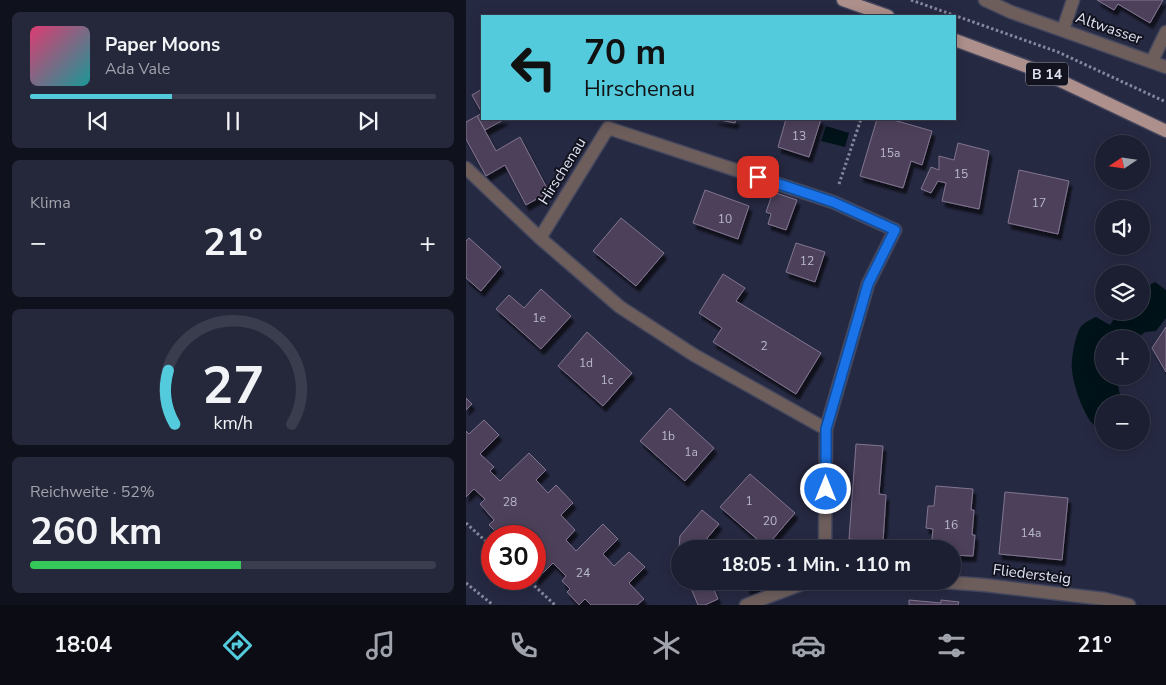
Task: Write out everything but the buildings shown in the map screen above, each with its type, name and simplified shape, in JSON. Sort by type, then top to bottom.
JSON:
[{"type":"main road","points":[[843,0],[885,15]]},
{"type":"main road","name":"B 14","points":[[956,40],[1044,72],[1166,131]]},
{"type":"street","name":"Altwasser","points":[[985,0],[1011,12],[1166,66]]},
{"type":"street","points":[[1063,30],[1073,0]]},
{"type":"street","points":[[1152,61],[1166,32]]},
{"type":"street","name":"Hirschenau","points":[[540,238],[608,128],[833,202],[895,230],[868,284],[826,429],[825,540]]},
{"type":"street","points":[[466,168],[540,238],[620,307],[694,355],[826,429]]},
{"type":"street","name":"Fliedersteig","points":[[961,583],[1129,605]]},
{"type":"street","points":[[746,605],[786,590]]},
{"type":"path","points":[[911,0],[953,15]]},
{"type":"path","points":[[956,16],[1058,52],[1166,102]]},
{"type":"path","points":[[833,202],[861,120]]},
{"type":"path","points":[[466,523],[481,537]]},
{"type":"path","points":[[466,583],[493,605]]},
{"type":"path","points":[[539,590],[555,605]]},
{"type":"shaded area","points":[[826,126],[849,133],[845,147],[821,141]]},
{"type":"shaded area","points":[[1155,282],[1166,290],[1166,318],[1156,331],[1095,330],[1095,385],[1118,385],[1120,395],[1095,395],[1095,425],[1082,406],[1074,383],[1072,360],[1078,332],[1083,324],[1095,317],[1095,320],[1101,320],[1110,325],[1113,320],[1150,320],[1150,285]]},
{"type":"route","points":[[758,177],[833,202],[895,230],[868,284],[826,429],[826,489]]}]
